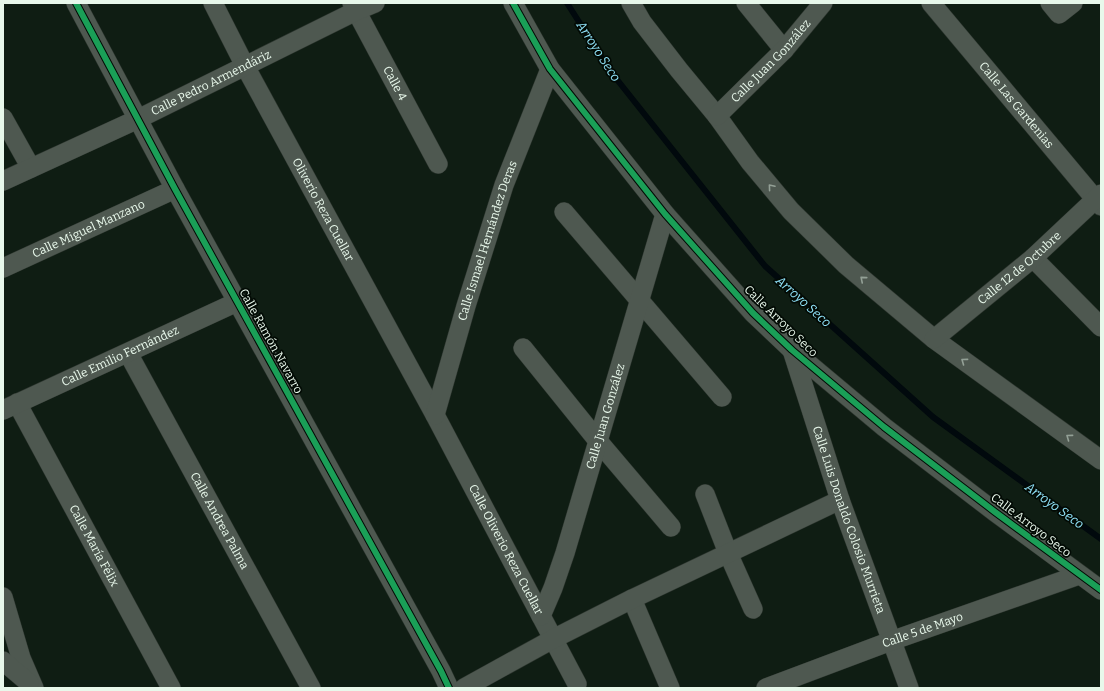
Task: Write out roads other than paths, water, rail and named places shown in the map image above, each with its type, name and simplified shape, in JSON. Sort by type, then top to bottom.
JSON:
[{"type":"street","name":"Calle Ramón Navarro","points":[[76,3],[174,189],[449,688]]},
{"type":"street","name":"Oliverio Reza Cuellar","points":[[213,3],[245,66],[435,415]]},
{"type":"street","name":"Calle Pedro Armendáriz","points":[[3,181],[138,119],[245,66],[354,7],[375,3]]},
{"type":"street","name":"Calle Arroyo Seco","points":[[513,3],[550,69],[665,214],[753,313],[792,350],[884,427],[1079,575],[1101,590]]},
{"type":"street","points":[[631,3],[642,22],[717,116],[750,162],[792,211],[846,265],[934,339],[1101,460]]},
{"type":"street","points":[[746,3],[784,50]]},
{"type":"street","name":"Calle Juan González","points":[[717,116],[784,50],[823,3]]},
{"type":"street","name":"Calle Las Gardenias","points":[[931,3],[1099,200]]},
{"type":"street","name":"Calle 4","points":[[354,7],[438,164]]},
{"type":"street","name":"Calle Ismael Hernández Deras","points":[[435,415],[466,306],[504,185],[550,69]]},
{"type":"street","points":[[3,118],[31,168]]},
{"type":"street","name":"Calle Miguel Manzano","points":[[3,268],[174,189]]},
{"type":"street","name":"Calle 12 de Octubre","points":[[934,339],[1033,258],[1099,200]]},
{"type":"street","points":[[564,212],[722,397]]},
{"type":"street","name":"Calle Juan González","points":[[541,616],[553,588],[565,553],[665,214]]},
{"type":"street","points":[[1033,258],[1101,327]]},
{"type":"street","name":"Calle Emilio Fernández","points":[[10,406],[237,302]]},
{"type":"street","points":[[524,348],[598,442],[672,527]]},
{"type":"street","name":"Calle Luis Donaldo Colosio Murrieta","points":[[792,350],[840,500],[909,688]]},
{"type":"street","name":"Calle Andrea Palma","points":[[128,353],[311,688]]},
{"type":"street","name":"Calle María Félix","points":[[10,406],[171,688]]},
{"type":"street","name":"Calle Oliverio Reza Cuellar","points":[[435,415],[577,684]]},
{"type":"street","points":[[706,494],[728,553],[753,608]]},
{"type":"street","points":[[464,688],[553,639],[632,599],[840,500]]},
{"type":"street","name":"Calle 5 de Mayo","points":[[766,688],[891,641],[1079,575]]},
{"type":"street","points":[[3,597],[21,658],[33,687]]},
{"type":"street","points":[[632,599],[670,688]]},
{"type":"street","points":[[3,661],[33,687]]},
{"type":"waterway","name":"Arroyo Seco","points":[[567,3],[611,72],[765,266],[933,417],[1101,539]]}]
